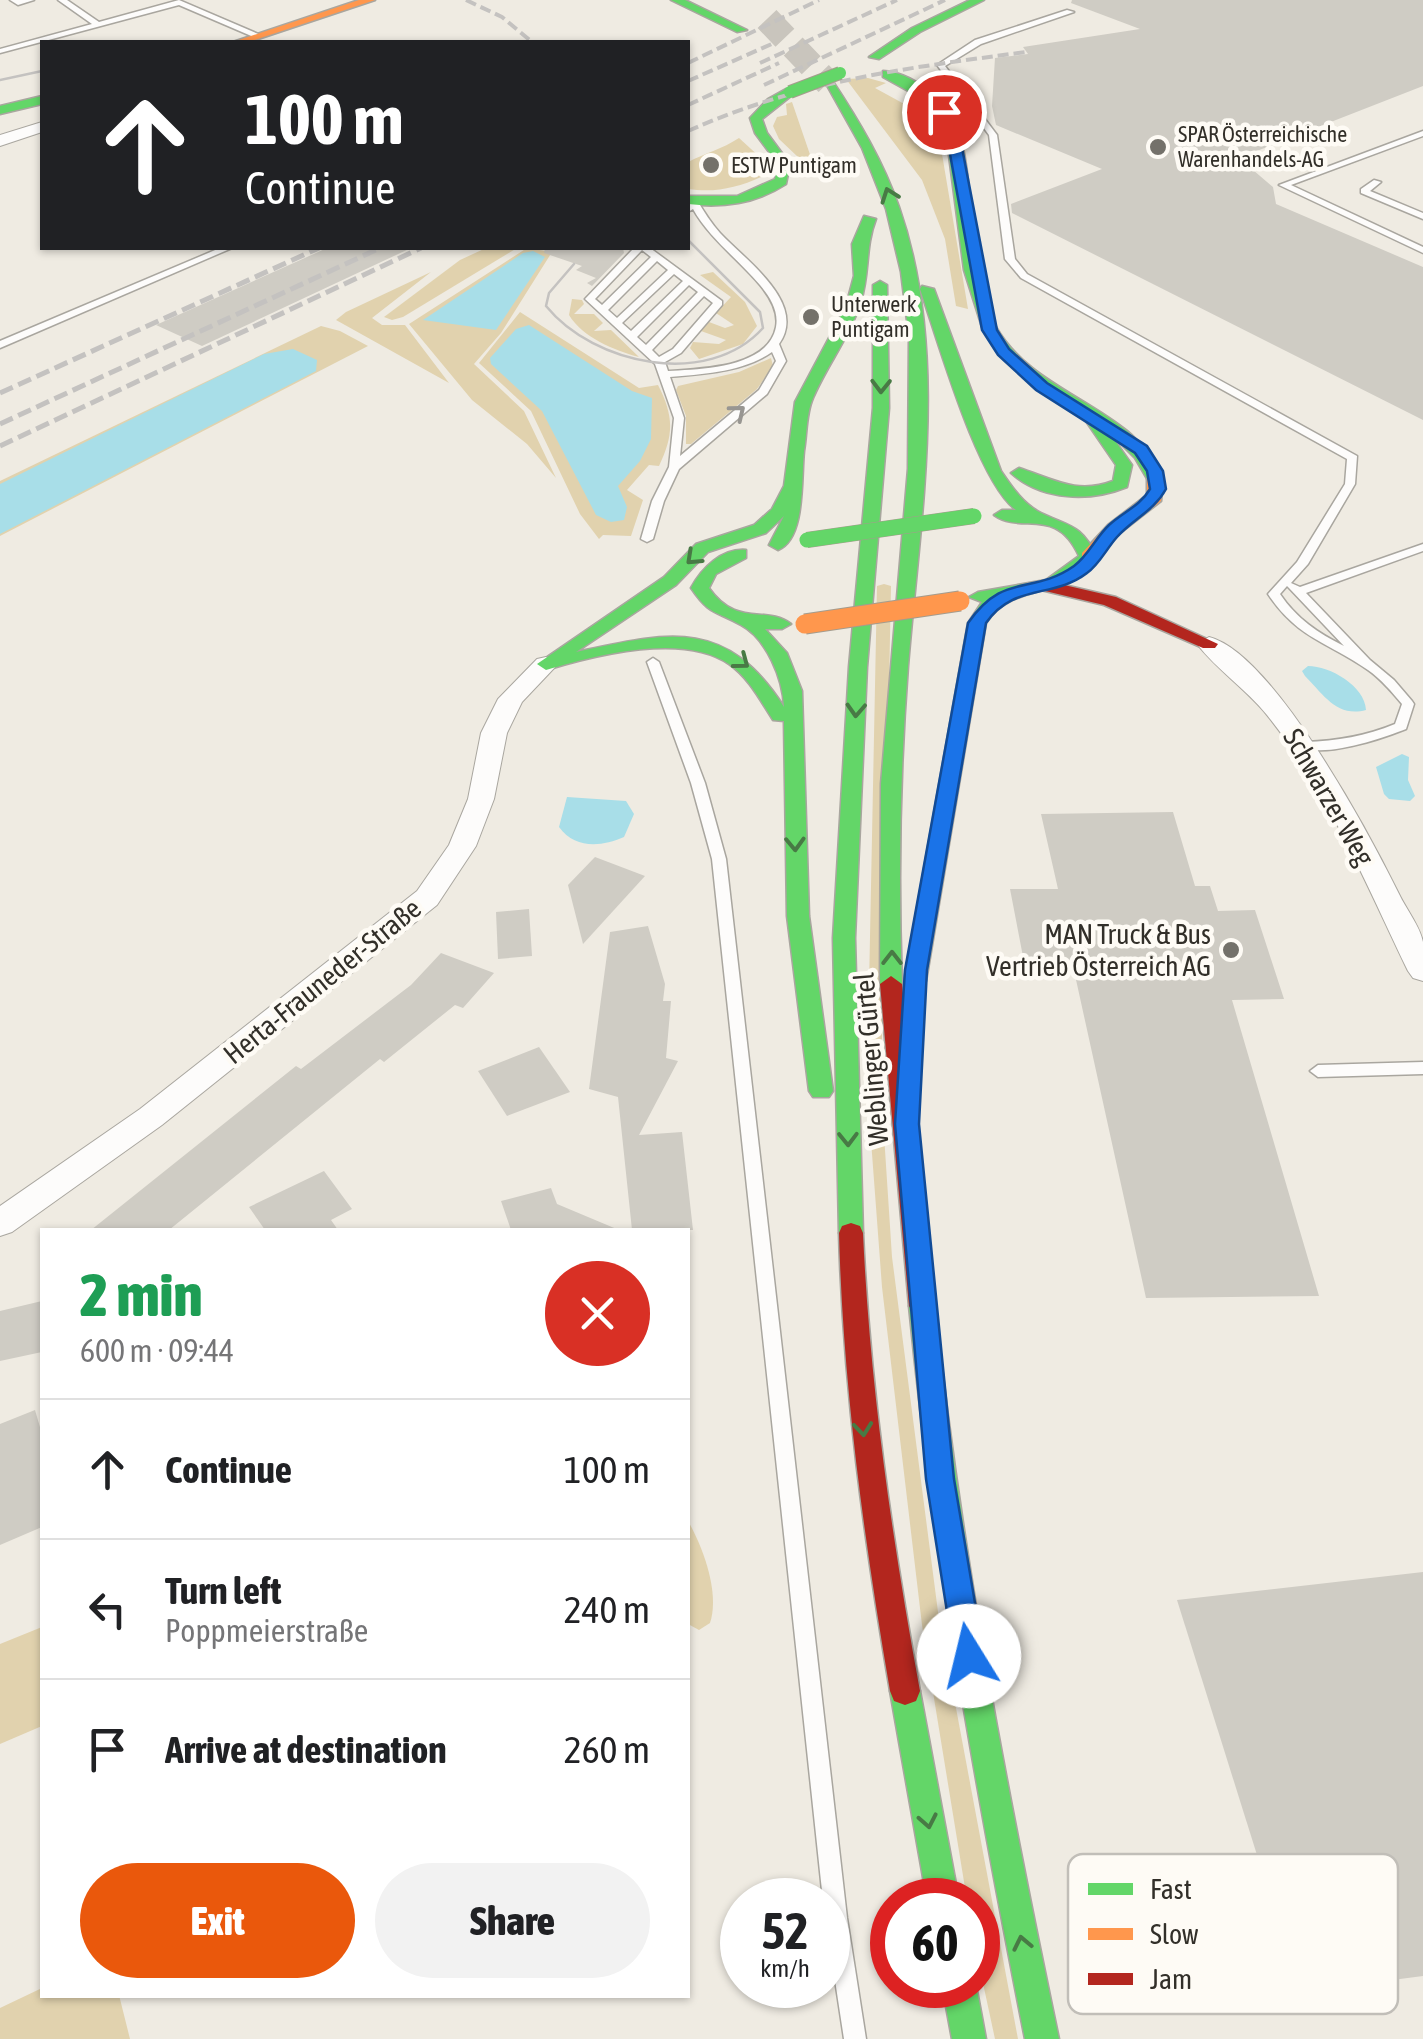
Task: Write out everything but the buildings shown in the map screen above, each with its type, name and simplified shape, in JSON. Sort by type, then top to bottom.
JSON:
[{"type":"main road","points":[[257,40],[370,0]]},
{"type":"main road","points":[[301,40],[400,0]]},
{"type":"main road","points":[[676,0],[746,28],[720,0]]},
{"type":"main road","points":[[690,204],[752,197],[782,181],[784,164],[757,133],[756,122],[765,106],[823,82],[866,76],[916,30],[979,0]]},
{"type":"main road","points":[[881,66],[922,94],[950,122],[990,330],[1024,373],[1150,459],[1155,480],[1155,497],[1114,530],[1068,578],[1047,586],[805,624],[750,623],[727,617],[706,603],[700,588],[709,571],[732,556],[807,540],[974,516],[1091,516],[1132,500],[1155,480]]},
{"type":"main road","name":"Weblinger Gürtel","points":[[823,82],[834,133],[864,202],[880,277],[882,336],[881,408],[858,667],[844,938],[853,1332],[871,1504],[938,1878]]},
{"type":"main road","name":"Weblinger Gürtel","points":[[823,82],[856,123],[878,165],[895,212],[908,271],[919,466],[900,658],[891,827],[892,1014],[907,1124],[940,1479],[992,1798],[1042,2039]]},
{"type":"main road","points":[[0,110],[40,100]]},
{"type":"main road","points":[[0,120],[40,111]]},
{"type":"main road","points":[[778,545],[792,519],[792,482],[803,402],[853,306],[861,276],[859,244],[864,202]]},
{"type":"main road","points":[[908,271],[926,284],[993,471],[1013,500],[1082,540],[1086,561],[1109,583],[1178,619],[1208,644]]},
{"type":"main road","points":[[986,445],[1014,470],[1048,488],[1079,494],[1104,492],[1121,484],[1124,465],[1088,415]]},
{"type":"main road","points":[[546,664],[670,581],[702,548],[760,529],[780,512],[792,482]]},
{"type":"main road","points":[[1047,586],[1078,590],[1116,603],[1208,644]]},
{"type":"main road","points":[[907,1124],[916,970],[977,623],[989,606],[1010,591]]},
{"type":"main road","points":[[546,664],[577,647],[706,603]]},
{"type":"main road","points":[[750,623],[774,644],[787,663],[793,691],[791,746],[798,916],[853,1332]]},
{"type":"main road","points":[[546,664],[653,642],[690,641],[725,650],[769,686],[791,746]]},
{"type":"main road","points":[[963,2008],[969,2039]]},
{"type":"street","points":[[0,141],[40,129]]},
{"type":"street","name":"Schwarzer Weg","points":[[1208,644],[1253,679],[1304,746],[1423,971]]},
{"type":"street","name":"Herta-Frauneder-Straße","points":[[0,1223],[151,1117],[427,898],[462,846],[481,799],[494,733],[511,700],[546,664]]},
{"type":"lane","points":[[14,0],[30,0]]},
{"type":"lane","points":[[62,0],[98,24]]},
{"type":"lane","points":[[0,51],[177,2],[257,40]]},
{"type":"lane","points":[[1070,12],[978,42],[941,64],[993,134],[1010,258],[1024,276],[1353,458],[1350,484],[1302,564],[1274,594],[1308,634],[1366,663],[1387,678],[1408,704],[1401,726],[1339,745],[1304,746]]},
{"type":"lane","points":[[1423,133],[1283,186],[1423,250]]},
{"type":"lane","points":[[1377,182],[1364,191],[1423,216]]},
{"type":"lane","points":[[665,374],[730,367],[775,346],[785,325],[783,308],[773,292],[706,227],[690,204]]},
{"type":"lane","points":[[0,345],[223,250]]},
{"type":"lane","points":[[640,250],[590,299],[658,362],[679,418],[674,467],[658,501],[647,539]]},
{"type":"lane","points":[[646,250],[719,303],[677,351],[658,362]]},
{"type":"lane","points":[[602,311],[657,256]]},
{"type":"lane","points":[[616,324],[674,269]]},
{"type":"lane","points":[[631,337],[689,280]]},
{"type":"lane","points":[[646,352],[704,291]]},
{"type":"lane","points":[[674,467],[763,392],[781,362],[775,346]]},
{"type":"lane","points":[[1299,591],[1423,548]]},
{"type":"lane","points":[[1284,579],[1366,663]]},
{"type":"lane","points":[[653,662],[698,783],[720,859],[834,1898],[855,2039]]},
{"type":"lane","points":[[1318,1071],[1423,1068]]},
{"type":"shaded area","points":[[868,78],[886,83],[875,88],[928,117],[941,148],[968,309],[956,306],[945,239],[922,180],[846,79]]},
{"type":"shaded area","points":[[792,102],[817,175],[779,139],[773,126],[777,117],[787,115],[786,104]]},
{"type":"shaded area","points":[[739,138],[762,159],[761,177],[725,189],[690,189],[690,161]]},
{"type":"shaded area","points":[[482,250],[514,250],[403,317],[384,317],[460,260]]},
{"type":"shaded area","points":[[524,250],[552,252],[501,333],[474,364],[524,411],[556,478],[527,444],[472,400],[409,324]]},
{"type":"shaded area","points":[[431,272],[372,318],[382,325],[405,325],[449,383],[336,320]]},
{"type":"shaded area","points":[[713,272],[745,302],[757,326],[743,344],[699,359],[690,348],[693,342],[719,344],[726,340],[701,331],[709,322],[725,328],[734,325],[716,313],[731,297],[700,275]]},
{"type":"shaded area","points":[[572,299],[584,304],[574,314],[594,314],[603,323],[594,331],[611,330],[639,357],[610,347],[582,330],[569,315]]},
{"type":"shaded area","points":[[520,312],[639,388],[658,385],[667,406],[669,435],[659,466],[649,465],[627,490],[643,500],[631,536],[603,535],[599,539],[580,514],[531,411],[479,363]]},
{"type":"shaded area","points":[[321,326],[368,346],[0,536],[0,481]]},
{"type":"shaded area","points":[[771,358],[773,366],[757,389],[691,444],[686,444],[686,416],[678,386],[739,372]]},
{"type":"shaded area","points":[[877,586],[891,586],[881,1089],[892,1257],[938,1612],[988,1878],[963,1878],[922,1625],[882,1287],[867,1087]]},
{"type":"shaded area","points":[[690,1525],[704,1557],[713,1598],[710,1623],[699,1630],[690,1625]]},
{"type":"shaded area","points":[[40,1628],[40,1727],[0,1744],[0,1644]]},
{"type":"shaded area","points":[[1000,1943],[1018,2039],[995,2039],[988,2008],[1000,2008]]},
{"type":"shaded area","points":[[40,1989],[40,1998],[120,1998],[130,2039],[0,2039],[0,2008]]},
{"type":"water","points":[[533,251],[545,257],[496,330],[423,320],[523,253]]},
{"type":"water","points":[[529,325],[632,391],[652,398],[651,439],[640,461],[618,486],[627,507],[624,520],[611,522],[596,515],[542,411],[491,364],[490,358],[516,329]]},
{"type":"water","points":[[293,349],[317,360],[316,371],[0,534],[0,484],[264,354]]},
{"type":"water","points":[[1308,666],[1326,669],[1345,679],[1360,693],[1366,710],[1347,711],[1331,703],[1305,676],[1302,671]]},
{"type":"water","points":[[1402,754],[1409,757],[1408,780],[1415,796],[1410,801],[1389,799],[1384,794],[1376,767]]},
{"type":"water","points":[[567,797],[626,801],[634,814],[624,837],[589,844],[565,834],[559,827]]},
{"type":"tunnel","points":[[767,19],[828,83]]},
{"type":"tram line","points":[[0,80],[40,71]]},
{"type":"tram line","points":[[574,264],[549,293],[546,306],[567,326],[592,343],[621,355],[652,362],[713,359],[740,347],[763,328],[760,312],[690,242]]},
{"type":"railway","points":[[466,0],[502,17],[530,40]]},
{"type":"railway","points":[[690,62],[819,0]]},
{"type":"railway","points":[[760,63],[897,0]]},
{"type":"railway","points":[[764,85],[945,0]]},
{"type":"railway","points":[[690,80],[774,43]]},
{"type":"railway","points":[[690,130],[813,88],[1026,52]]},
{"type":"railway","points":[[690,104],[779,63]]},
{"type":"railway","points":[[0,393],[315,250]]},
{"type":"railway","points":[[0,424],[376,250]]},
{"type":"railway","points":[[0,446],[417,250]]},
{"type":"traffic: fast","points":[[676,0],[741,30]]},
{"type":"traffic: fast","points":[[875,57],[916,30],[979,0]]},
{"type":"traffic: fast","points":[[790,92],[840,73]]},
{"type":"traffic: fast","points":[[887,74],[932,100],[951,125],[971,270],[989,327],[1005,351],[1026,371],[1123,436],[1142,456],[1155,479]]},
{"type":"traffic: fast","points":[[828,83],[864,139],[893,209],[908,272],[916,337],[916,469],[891,784],[891,984]]},
{"type":"traffic: fast","points":[[690,200],[737,200],[781,181],[784,164],[761,133],[756,118],[790,92]]},
{"type":"traffic: fast","points":[[0,110],[40,100]]},
{"type":"traffic: fast","points":[[778,545],[792,519],[792,482],[803,402],[853,306],[861,276],[859,244],[869,219]]},
{"type":"traffic: fast","points":[[851,1233],[844,938],[858,667],[881,408],[880,285]]},
{"type":"traffic: fast","points":[[927,289],[993,471],[1013,500],[1035,516]]},
{"type":"traffic: fast","points":[[1019,473],[1069,492],[1095,492],[1121,484],[1124,465],[1088,415]]},
{"type":"traffic: fast","points":[[546,664],[670,581],[702,548],[760,529],[779,511],[788,490]]},
{"type":"traffic: fast","points":[[978,597],[1052,583],[1078,569],[1088,557],[1074,534],[1054,521],[1002,515]]},
{"type":"traffic: fast","points":[[807,540],[974,516]]},
{"type":"traffic: fast","points":[[740,554],[709,571],[700,588],[716,607],[735,618],[782,624]]},
{"type":"traffic: fast","points":[[915,981],[977,623],[989,605],[1011,591]]},
{"type":"traffic: fast","points":[[750,623],[778,653],[793,691],[798,916],[821,1091]]},
{"type":"traffic: fast","points":[[565,660],[661,642],[688,642],[714,648],[737,661],[759,683],[780,716]]},
{"type":"traffic: fast","points":[[922,1306],[956,1582],[1042,2039]]},
{"type":"traffic: fast","points":[[905,1691],[939,1878]]},
{"type":"traffic: fast","points":[[963,2008],[969,2039]]},
{"type":"traffic: slow","points":[[245,40],[370,0]]},
{"type":"traffic: slow","points":[[1088,557],[1114,529],[1155,497],[1155,479]]},
{"type":"traffic: slow","points":[[805,624],[960,601]]},
{"type":"traffic: jam","points":[[1047,586],[1110,601],[1209,644]]},
{"type":"traffic: jam","points":[[891,984],[922,1306]]},
{"type":"traffic: jam","points":[[851,1233],[857,1350],[869,1463],[905,1691]]},
{"type":"place","name":"SPAR Österreichische Warenhandels-AG","points":[[1158,147]]},
{"type":"place","name":"ESTW Puntigam","points":[[711,165]]},
{"type":"place","name":"Unterwerk Puntigam","points":[[811,317]]},
{"type":"place","name":"MAN Truck & Bus Vertrieb Österreich AG","points":[[1231,950]]},
{"type":"route","points":[[944,112],[950,122],[990,330],[1024,373],[1141,450],[1150,459],[1158,489],[1150,503],[1114,530],[1088,557],[1082,569],[1047,586],[1010,591],[989,606],[977,623],[916,970],[907,1124],[940,1479],[969,1656]]}]
